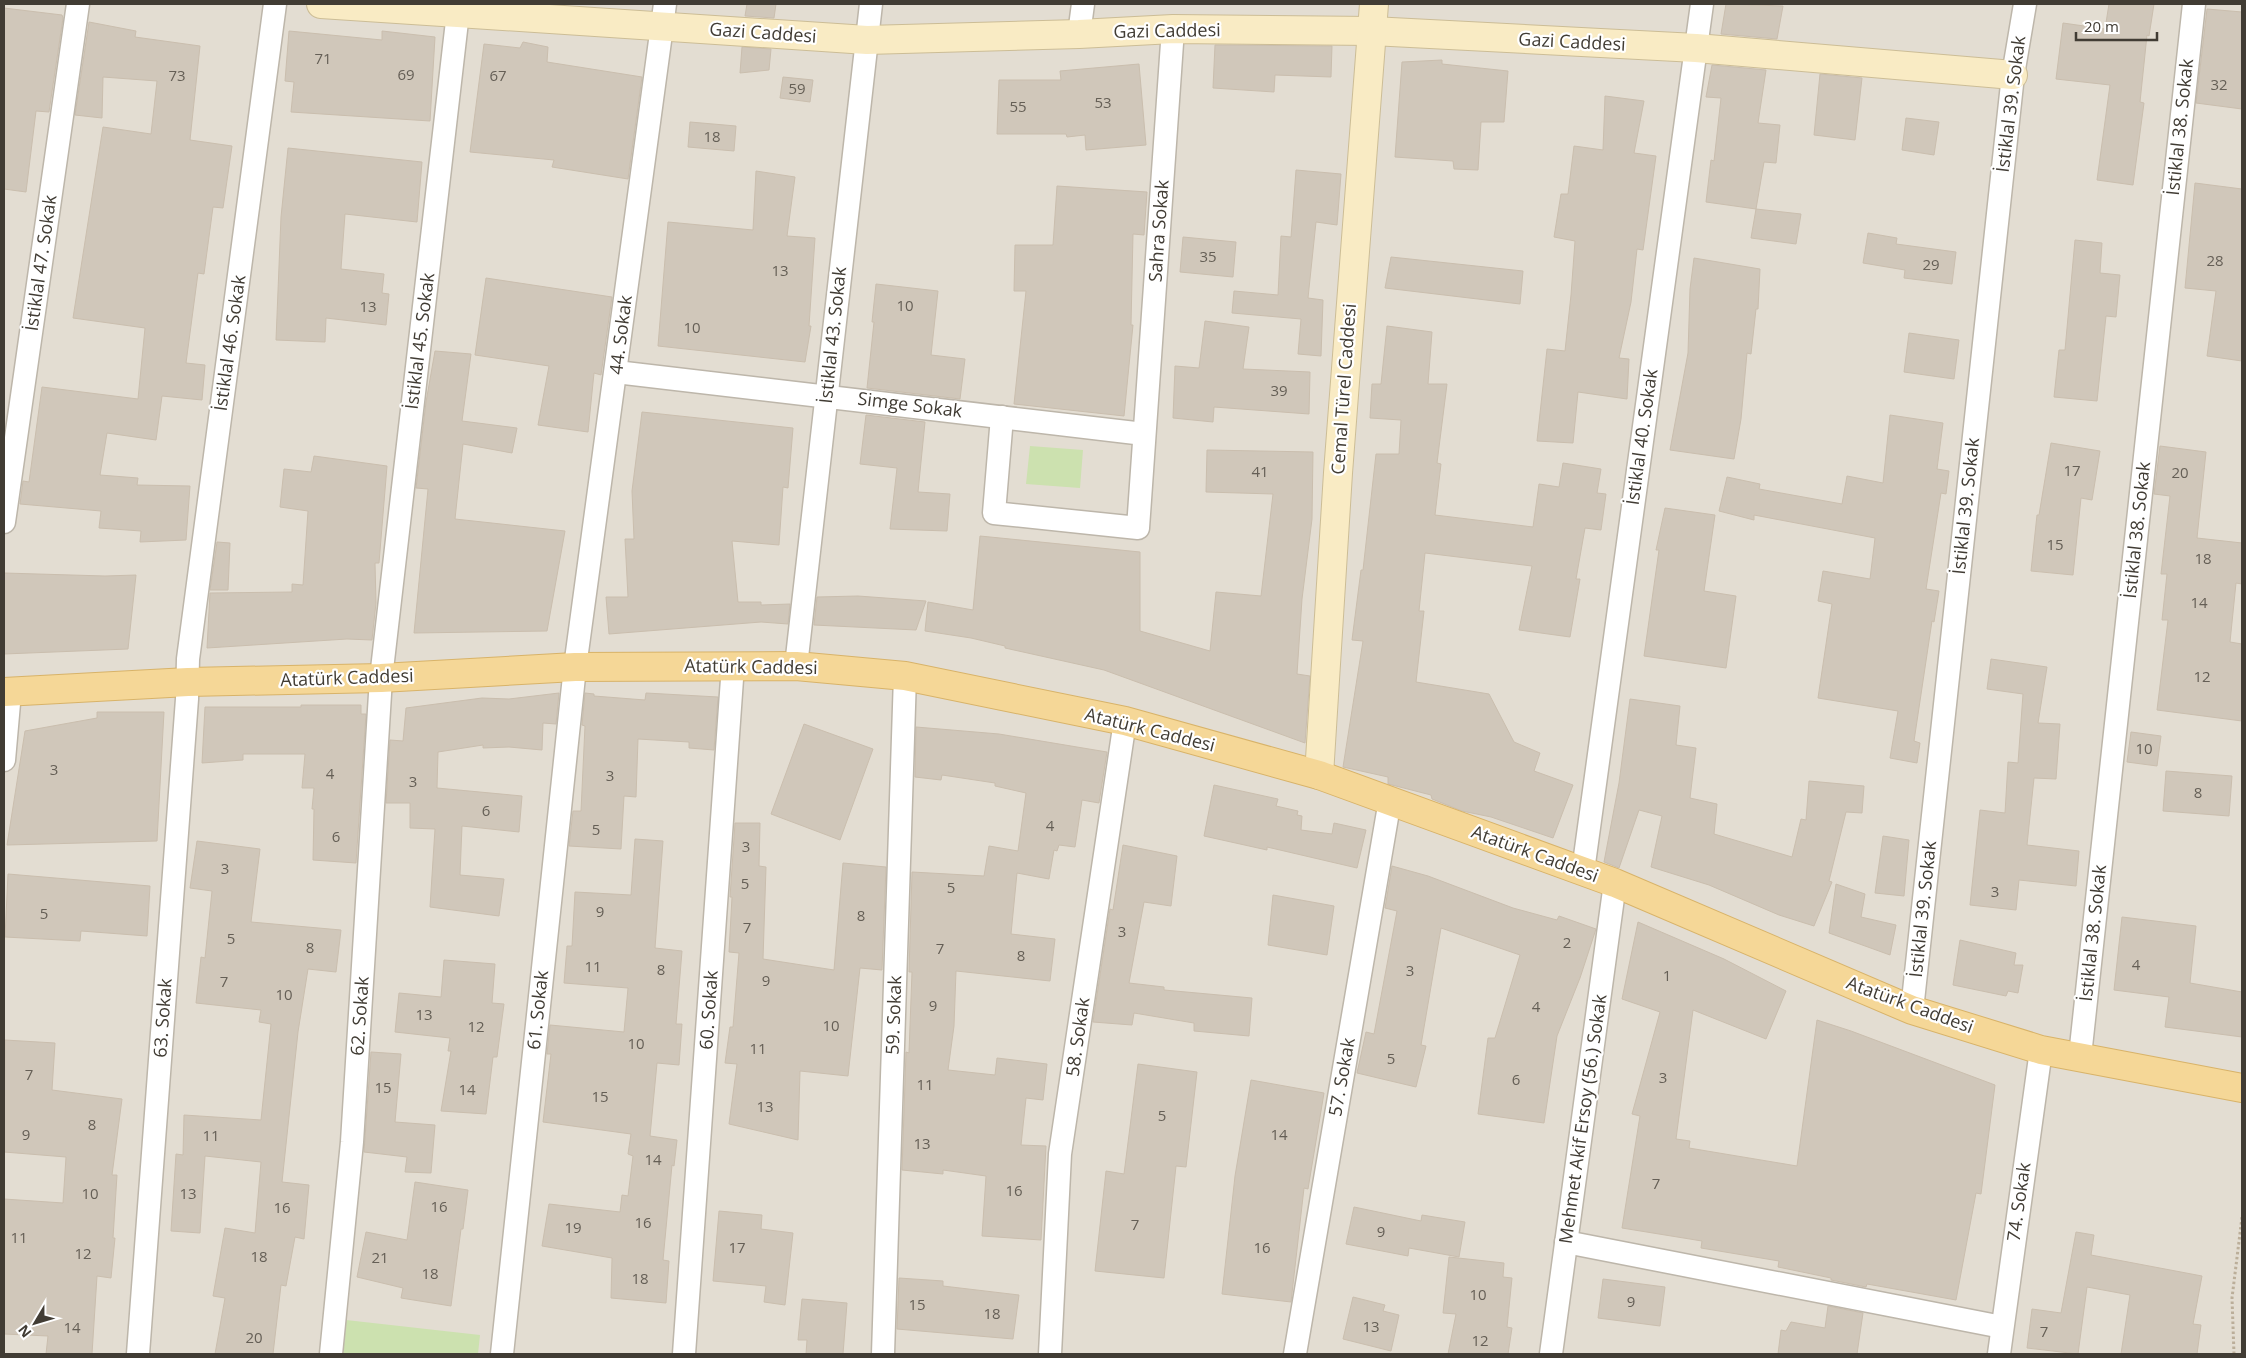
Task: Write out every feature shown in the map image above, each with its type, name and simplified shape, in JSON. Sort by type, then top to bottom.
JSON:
[{"type":"main road","name":"Atatürk Caddesi","points":[[7,692],[188,682],[381,678],[575,667],[796,666],[905,676],[1125,721],[1319,775],[1615,883],[1912,1010],[2041,1050],[2242,1088]]},
{"type":"street","name":"İstiklal 47. Sokak","points":[[4,522],[78,4]]},
{"type":"street","name":"İstiklal 46. Sokak","points":[[188,682],[188,659],[275,4]]},
{"type":"street","name":"Gazi Caddesi","points":[[321,4],[663,15],[866,40],[1079,34],[1174,28],[1372,31],[1696,48],[2013,75]]},
{"type":"street","name":"İstiklal 43. Sokak","points":[[796,666],[871,4]]},
{"type":"street","points":[[1079,34],[1083,4]]},
{"type":"street","name":"Cemal Türel Caddesi","points":[[1319,775],[1338,473],[1374,4]]},
{"type":"street","name":"İstiklal 40. Sokak","points":[[1583,871],[1702,4]]},
{"type":"street","name":"İstiklal 39. Sokak","points":[[1912,1010],[2013,75],[2024,4]]},
{"type":"street","name":"İstiklal 38. Sokak","points":[[2080,1056],[2194,4]]},
{"type":"street","name":"İstiklal 45. Sokak","points":[[381,678],[458,8]]},
{"type":"street","name":"44. Sokak","points":[[575,667],[663,15]]},
{"type":"street","name":"Sahra Sokak","points":[[1002,417],[994,513],[1138,528],[1174,28]]},
{"type":"street","name":"Simge Sokak","points":[[616,372],[827,395],[1144,434]]},
{"type":"street","name":"60. Sokak","points":[[684,1354],[733,665]]},
{"type":"street","name":"61. Sokak","points":[[502,1354],[575,667]]},
{"type":"street","name":"59. Sokak","points":[[883,1354],[905,676]]},
{"type":"street","name":"62. Sokak","points":[[331,1354],[352,1142],[381,678]]},
{"type":"street","name":"63. Sokak","points":[[138,1354],[188,682]]},
{"type":"street","points":[[4,760],[7,692]]},
{"type":"street","name":"58. Sokak","points":[[1050,1354],[1060,1154],[1125,721]]},
{"type":"street","name":"57. Sokak","points":[[1294,1354],[1390,800]]},
{"type":"street","name":"Mehmet Akif Ersoy (56.) Sokak","points":[[1551,1354],[1615,883]]},
{"type":"street","name":"74. Sokak","points":[[1999,1354],[2041,1050]]},
{"type":"street","points":[[1566,1242],[2002,1327]]},
{"type":"path","points":[[2234,1354],[2232,1298],[2242,1217]]},
{"type":"shaded area","points":[[4,4],[2242,4],[2242,1354],[4,1354]]},
{"type":"green space","points":[[1030,446],[1083,450],[1080,488],[1026,484]]},
{"type":"green space","points":[[346,1320],[480,1335],[478,1354],[343,1354]]},
{"type":"building","points":[[747,4],[776,4],[774,18],[745,16]]},
{"type":"building","points":[[1726,4],[1783,6],[1777,39],[1721,34]]},
{"type":"building","points":[[2109,4],[2154,4],[2149,36],[2147,35],[2140,102],[2144,103],[2133,185],[2097,180],[2110,85],[2056,79],[2063,23],[2105,29]]},
{"type":"building","points":[[4,8],[62,15],[63,18],[49,112],[36,111],[26,192],[4,189]]},
{"type":"building","points":[[2207,9],[2242,12],[2242,109],[2196,103]]},
{"type":"building","points":[[89,22],[136,31],[135,37],[200,46],[190,140],[232,146],[223,208],[213,207],[204,274],[198,273],[186,363],[205,365],[202,400],[162,396],[156,440],[107,433],[100,475],[138,478],[137,485],[190,486],[186,540],[140,542],[141,531],[99,528],[101,511],[20,504],[23,481],[29,482],[42,387],[138,399],[145,328],[73,318],[103,127],[151,134],[157,81],[103,77],[102,118],[75,115]]},
{"type":"building","points":[[289,31],[382,40],[382,31],[435,37],[430,121],[291,112],[294,82],[285,81]]},
{"type":"building","points":[[523,42],[548,47],[547,62],[642,77],[628,179],[552,167],[554,160],[470,152],[484,44],[520,48]]},
{"type":"building","points":[[1215,45],[1332,46],[1331,77],[1275,75],[1274,92],[1213,88]]},
{"type":"building","points":[[742,47],[771,49],[769,70],[740,73]]},
{"type":"building","points":[[1442,60],[1442,64],[1508,71],[1504,122],[1481,122],[1478,170],[1454,169],[1453,161],[1395,157],[1402,62]]},
{"type":"building","points":[[1139,64],[1146,145],[1086,150],[1085,135],[1067,137],[1066,134],[997,134],[999,80],[1061,80],[1060,71]]},
{"type":"building","points":[[1712,65],[1766,70],[1758,123],[1780,125],[1776,163],[1764,162],[1756,209],[1706,202],[1711,160],[1714,161],[1721,98],[1706,97]]},
{"type":"building","points":[[1820,74],[1862,78],[1855,140],[1814,135]]},
{"type":"building","points":[[783,77],[813,80],[810,102],[780,98]]},
{"type":"building","points":[[1605,96],[1644,101],[1634,153],[1656,156],[1643,250],[1637,249],[1631,302],[1619,358],[1629,359],[1627,399],[1578,392],[1573,443],[1537,441],[1547,349],[1565,351],[1571,295],[1575,241],[1554,237],[1561,194],[1568,194],[1574,146],[1603,150]]},
{"type":"building","points":[[1906,118],[1939,122],[1934,155],[1902,150]]},
{"type":"building","points":[[690,122],[736,126],[734,151],[688,147]]},
{"type":"building","points":[[288,148],[422,162],[417,222],[345,214],[341,269],[384,274],[382,293],[389,294],[386,325],[326,318],[325,342],[276,340],[281,217]]},
{"type":"building","points":[[1296,170],[1341,174],[1337,225],[1316,222],[1308,298],[1323,300],[1321,356],[1298,354],[1301,319],[1232,313],[1234,291],[1278,295],[1281,236],[1291,237]]},
{"type":"building","points":[[756,171],[795,177],[787,236],[815,238],[809,326],[811,326],[805,362],[658,346],[668,222],[753,230]]},
{"type":"building","points":[[2195,183],[2242,189],[2242,361],[2207,356],[2216,291],[2185,288]]},
{"type":"building","points":[[1057,186],[1147,192],[1144,235],[1133,234],[1131,325],[1133,325],[1124,416],[1014,404],[1026,291],[1014,291],[1015,245],[1053,245]]},
{"type":"building","points":[[1756,209],[1801,214],[1796,244],[1751,238]]},
{"type":"building","points":[[1868,233],[1897,238],[1896,244],[1956,252],[1952,284],[1904,278],[1905,270],[1863,263]]},
{"type":"building","points":[[1183,237],[1236,242],[1233,277],[1180,272]]},
{"type":"building","points":[[2075,240],[2102,243],[2100,273],[2120,275],[2116,317],[2106,316],[2097,401],[2054,397],[2059,350],[2065,350]]},
{"type":"building","points":[[1391,257],[1523,271],[1520,304],[1385,288]]},
{"type":"building","points":[[1694,258],[1760,269],[1758,309],[1756,309],[1751,354],[1747,353],[1741,419],[1734,459],[1670,450],[1688,353],[1690,289]]},
{"type":"building","points":[[486,278],[612,297],[601,375],[594,373],[588,432],[538,425],[549,366],[475,355]]},
{"type":"building","points":[[876,284],[938,291],[931,355],[965,359],[960,399],[867,388]]},
{"type":"building","points":[[1205,321],[1249,327],[1243,369],[1310,372],[1309,414],[1214,407],[1213,422],[1173,418],[1175,366],[1199,368]]},
{"type":"building","points":[[1387,326],[1432,332],[1428,384],[1447,384],[1437,463],[1441,464],[1435,515],[1533,527],[1539,484],[1559,487],[1563,463],[1601,469],[1597,493],[1606,494],[1601,530],[1585,528],[1576,579],[1580,579],[1570,637],[1519,630],[1532,566],[1425,553],[1419,611],[1424,611],[1416,682],[1489,694],[1514,742],[1540,753],[1534,771],[1573,785],[1553,838],[1491,817],[1462,811],[1432,799],[1431,795],[1388,784],[1388,777],[1343,767],[1363,641],[1352,640],[1361,570],[1363,570],[1376,454],[1399,454],[1401,420],[1370,418],[1372,384],[1381,384]]},
{"type":"building","points":[[1909,333],[1959,340],[1954,379],[1904,372]]},
{"type":"building","points":[[435,351],[471,354],[462,421],[517,428],[512,453],[463,444],[455,519],[565,531],[547,631],[414,633],[428,489],[416,488],[426,402]]},
{"type":"building","points":[[642,412],[793,428],[788,488],[783,487],[779,545],[732,541],[738,602],[761,602],[761,605],[790,604],[788,624],[761,622],[609,634],[606,597],[628,597],[625,539],[634,539],[632,491]]},
{"type":"building","points":[[866,415],[925,422],[918,492],[950,494],[947,531],[890,529],[897,468],[860,464]]},
{"type":"building","points":[[1890,415],[1943,423],[1937,469],[1949,471],[1946,494],[1941,493],[1926,589],[1939,591],[1934,622],[1932,621],[1914,741],[1920,743],[1917,763],[1890,758],[1898,711],[1818,698],[1832,604],[1818,601],[1823,571],[1870,579],[1875,538],[1754,515],[1754,520],[1719,511],[1727,477],[1760,484],[1759,489],[1842,504],[1847,476],[1883,483]]},
{"type":"building","points":[[2051,443],[2100,451],[2092,500],[2081,498],[2073,575],[2031,571],[2037,515],[2039,515]]},
{"type":"building","points":[[2160,446],[2206,452],[2197,538],[2242,543],[2242,584],[2236,583],[2230,642],[2242,644],[2242,721],[2157,710],[2168,620],[2162,620],[2167,574],[2161,574],[2170,496],[2154,494]]},
{"type":"building","points":[[1207,450],[1313,452],[1312,519],[1302,599],[1297,674],[1310,676],[1305,743],[1104,670],[1005,648],[1005,646],[971,638],[925,631],[928,602],[973,610],[980,536],[1140,552],[1140,631],[1210,651],[1216,592],[1261,596],[1273,494],[1206,492]]},
{"type":"building","points":[[314,456],[387,466],[379,563],[375,563],[376,603],[372,640],[347,639],[207,648],[210,593],[292,592],[292,584],[303,585],[308,511],[280,507],[284,469],[311,472]]},
{"type":"building","points":[[1665,508],[1715,515],[1704,591],[1736,596],[1726,668],[1644,656],[1659,550],[1656,550]]},
{"type":"building","points":[[217,542],[230,543],[228,590],[210,590]]},
{"type":"building","points":[[4,573],[136,575],[128,649],[4,654]]},
{"type":"building","points":[[858,596],[926,601],[916,630],[814,625],[817,597]]},
{"type":"building","points":[[1991,659],[2047,667],[2038,723],[2060,724],[2056,779],[2034,778],[2027,845],[2079,851],[2076,886],[2019,880],[2016,910],[1970,905],[1980,810],[2005,813],[2008,762],[2018,763],[2023,694],[1987,689]]},
{"type":"building","points":[[559,693],[556,724],[543,723],[542,750],[509,747],[483,748],[483,745],[438,752],[437,788],[522,796],[519,832],[462,826],[460,875],[504,879],[499,916],[430,907],[435,829],[410,828],[410,803],[386,803],[390,740],[403,741],[406,708],[482,698],[509,699]]},
{"type":"building","points":[[585,693],[594,694],[594,696],[645,700],[646,693],[718,697],[714,750],[689,748],[689,742],[638,739],[636,797],[624,796],[621,849],[569,846],[573,811],[581,811],[585,726],[582,725]]},
{"type":"building","points":[[1630,699],[1680,706],[1676,745],[1696,748],[1690,798],[1717,804],[1714,834],[1792,857],[1801,819],[1806,820],[1809,781],[1864,786],[1862,813],[1846,812],[1829,881],[1832,882],[1814,926],[1779,915],[1709,885],[1651,867],[1662,816],[1639,810],[1619,868],[1604,862],[1619,783]]},
{"type":"building","points":[[301,705],[361,705],[361,714],[366,714],[356,863],[313,860],[314,809],[312,809],[314,788],[302,788],[305,754],[243,754],[243,760],[202,763],[205,707],[301,707]]},
{"type":"building","points":[[97,712],[164,712],[157,841],[7,845],[25,731],[97,718]]},
{"type":"building","points":[[804,724],[873,749],[840,840],[771,814]]},
{"type":"building","points":[[916,727],[999,734],[1107,752],[1099,803],[1082,800],[1075,847],[1059,845],[1057,851],[1054,850],[1049,879],[1017,873],[1011,934],[1055,939],[1050,981],[956,971],[954,1026],[948,1070],[995,1075],[997,1058],[1047,1064],[1043,1100],[1026,1098],[1021,1145],[1046,1146],[1041,1240],[982,1236],[986,1176],[943,1170],[943,1174],[902,1170],[906,1052],[909,1053],[912,972],[909,972],[912,872],[984,876],[989,846],[1018,851],[1026,793],[995,786],[995,783],[942,775],[941,780],[915,777]]},
{"type":"building","points":[[2131,732],[2161,736],[2157,766],[2127,762]]},
{"type":"building","points":[[2166,771],[2232,776],[2229,816],[2163,811]]},
{"type":"building","points":[[1214,785],[1278,799],[1276,806],[1298,811],[1297,815],[1302,816],[1301,830],[1332,834],[1334,823],[1366,830],[1357,868],[1267,847],[1267,850],[1204,836]]},
{"type":"building","points":[[735,823],[760,823],[759,866],[766,867],[763,959],[834,970],[843,863],[886,867],[882,970],[860,968],[848,1076],[800,1071],[798,1140],[729,1124],[737,1064],[725,1063],[730,1027],[733,1027],[739,953],[729,952],[732,897],[730,897]]},
{"type":"building","points":[[1883,836],[1909,840],[1904,896],[1875,893]]},
{"type":"building","points":[[635,839],[663,841],[655,948],[682,951],[676,1024],[682,1024],[679,1065],[657,1063],[650,1136],[677,1140],[674,1166],[672,1165],[663,1260],[669,1261],[666,1303],[611,1298],[612,1258],[542,1246],[549,1204],[620,1212],[622,1195],[628,1196],[633,1156],[628,1154],[631,1134],[543,1122],[551,1054],[547,1054],[550,1025],[624,1032],[628,988],[564,983],[567,946],[572,946],[575,892],[631,895]]},
{"type":"building","points":[[197,841],[260,849],[251,922],[341,930],[336,972],[308,969],[298,1032],[282,1182],[309,1185],[304,1239],[295,1237],[286,1286],[281,1285],[273,1354],[215,1354],[225,1298],[213,1296],[225,1228],[255,1233],[261,1162],[205,1156],[200,1233],[171,1231],[176,1154],[183,1155],[184,1115],[261,1120],[271,1024],[259,1022],[261,1010],[196,1003],[201,957],[205,958],[212,891],[190,888]]},
{"type":"building","points":[[1123,845],[1177,856],[1171,906],[1144,902],[1129,983],[1164,987],[1164,990],[1252,998],[1249,1036],[1194,1031],[1194,1023],[1134,1013],[1132,1025],[1093,1022],[1110,909],[1113,910]]},
{"type":"building","points":[[1392,866],[1428,876],[1513,908],[1557,920],[1559,916],[1596,929],[1580,978],[1557,1036],[1544,1123],[1478,1114],[1488,1038],[1495,1038],[1520,955],[1441,928],[1421,1045],[1426,1046],[1416,1087],[1357,1073],[1366,1032],[1374,1034],[1397,911],[1385,908]]},
{"type":"building","points":[[8,874],[150,886],[147,936],[81,931],[80,941],[5,937]]},
{"type":"building","points":[[1836,884],[1865,894],[1861,917],[1896,925],[1890,955],[1829,933]]},
{"type":"building","points":[[1273,895],[1334,906],[1327,955],[1268,945]]},
{"type":"building","points":[[2122,917],[2196,926],[2190,983],[2242,992],[2242,1037],[2165,1027],[2169,997],[2114,990]]},
{"type":"building","points":[[1638,922],[1724,959],[1786,991],[1766,1039],[1693,1010],[1676,1139],[1690,1141],[1689,1148],[1797,1166],[1817,1020],[1995,1085],[1981,1194],[1976,1193],[1956,1300],[1867,1284],[1866,1287],[1831,1280],[1831,1278],[1778,1267],[1779,1261],[1701,1248],[1702,1241],[1622,1228],[1640,1116],[1632,1114],[1660,1012],[1622,999]]},
{"type":"building","points":[[1960,940],[2016,953],[2014,965],[2023,965],[2018,993],[2008,991],[2006,996],[1953,985]]},
{"type":"building","points":[[444,960],[495,964],[492,1003],[504,1004],[497,1057],[493,1057],[486,1114],[441,1111],[451,1051],[448,1051],[450,1038],[395,1032],[399,993],[441,997]]},
{"type":"building","points":[[5,1040],[55,1043],[52,1090],[122,1099],[112,1175],[117,1175],[113,1238],[115,1238],[111,1278],[97,1276],[92,1354],[46,1354],[48,1336],[4,1334],[4,1199],[63,1203],[66,1157],[4,1152]]},
{"type":"building","points":[[371,1052],[401,1054],[395,1122],[435,1125],[431,1173],[405,1172],[407,1157],[364,1152]]},
{"type":"building","points":[[1138,1064],[1197,1072],[1186,1167],[1176,1166],[1164,1278],[1095,1271],[1106,1171],[1124,1174]]},
{"type":"building","points":[[1251,1080],[1324,1093],[1308,1189],[1304,1188],[1291,1302],[1222,1294],[1235,1176]]},
{"type":"building","points":[[415,1182],[468,1190],[451,1306],[401,1298],[403,1288],[357,1277],[366,1232],[407,1240]]},
{"type":"building","points":[[1354,1207],[1421,1221],[1422,1215],[1465,1222],[1459,1257],[1409,1248],[1408,1256],[1346,1244]]},
{"type":"building","points":[[719,1211],[762,1215],[761,1229],[793,1233],[785,1305],[764,1302],[766,1286],[713,1281]]},
{"type":"building","points":[[2076,1232],[2094,1235],[2091,1255],[2202,1276],[2193,1324],[2201,1325],[2197,1354],[2121,1354],[2130,1295],[2087,1287],[2078,1354],[2027,1348],[2032,1309],[2061,1313]]},
{"type":"building","points":[[1449,1257],[1504,1263],[1503,1277],[1512,1278],[1507,1327],[1512,1328],[1508,1354],[1448,1354],[1456,1314],[1443,1313]]},
{"type":"building","points":[[899,1278],[943,1281],[943,1286],[1019,1295],[1013,1339],[897,1329]]},
{"type":"building","points":[[1603,1279],[1665,1287],[1660,1326],[1598,1318]]},
{"type":"building","points":[[1353,1297],[1385,1305],[1383,1311],[1399,1315],[1391,1351],[1343,1339]]},
{"type":"building","points":[[802,1299],[847,1303],[843,1354],[806,1354],[807,1340],[798,1340]]},
{"type":"building","points":[[1828,1306],[1863,1313],[1857,1354],[1778,1354],[1781,1330],[1786,1331],[1791,1322],[1825,1328]]}]
